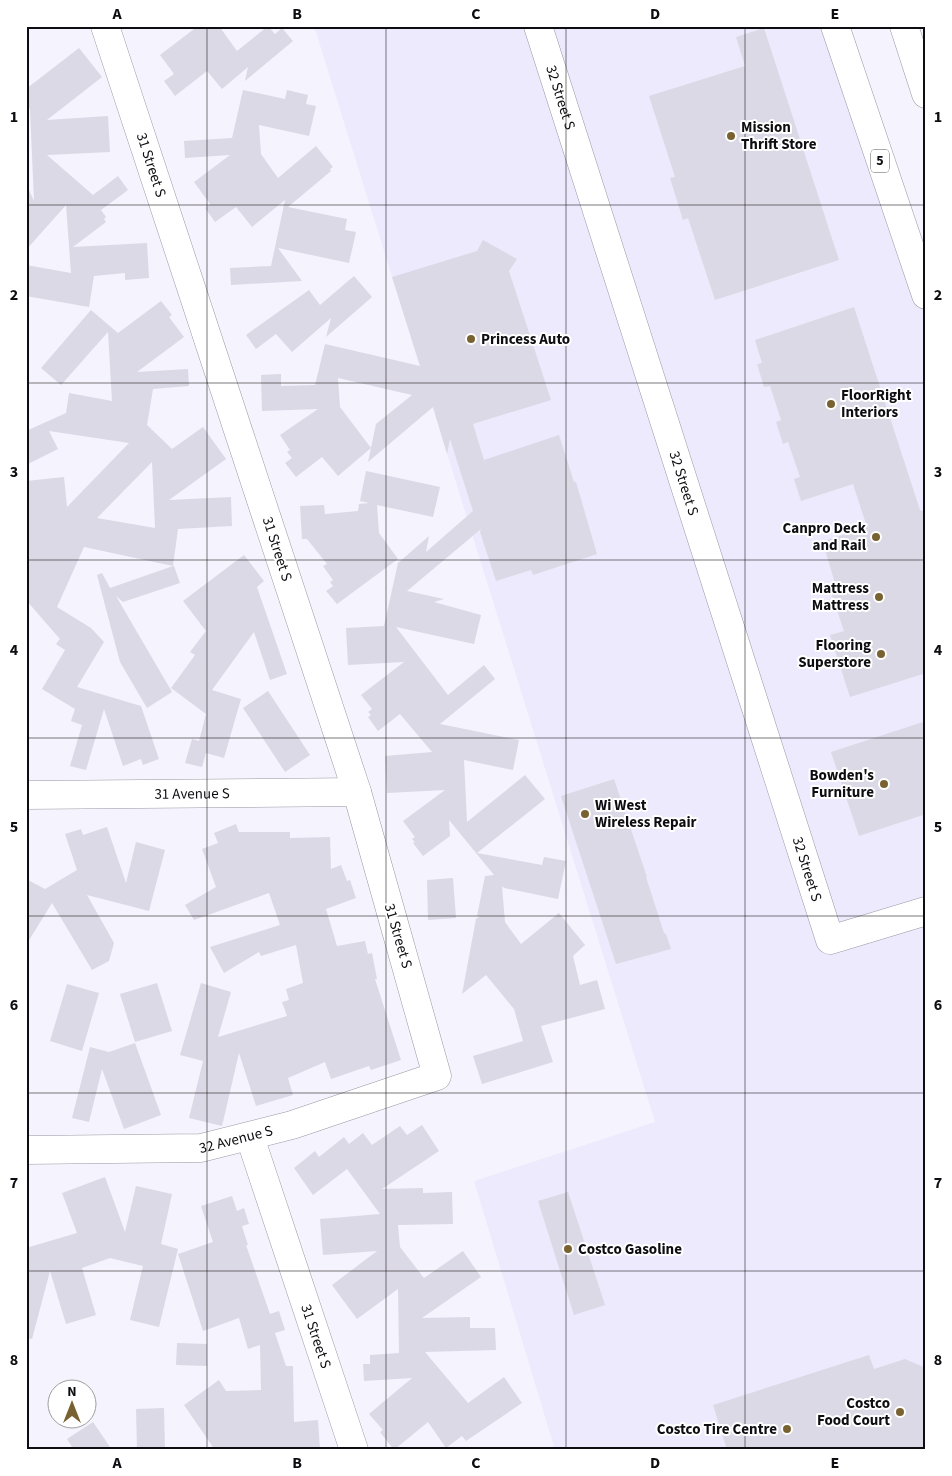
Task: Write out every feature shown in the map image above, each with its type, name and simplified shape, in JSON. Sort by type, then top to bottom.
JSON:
[{"type":"street","name":"31 Street S","points":[[105,26],[357,792],[437,1076]]},
{"type":"street","name":"32 Street S","points":[[538,26],[830,940],[926,910]]},
{"type":"street","name":"5","points":[[835,26],[926,295]]},
{"type":"street","points":[[904,26],[926,94]]},
{"type":"street","name":"31 Avenue S","points":[[26,795],[357,792]]},
{"type":"street","name":"32 Avenue S","points":[[26,1150],[201,1148],[292,1125],[437,1076]]},
{"type":"street","name":"31 Street S","points":[[250,1136],[354,1450]]},
{"type":"shaded area","points":[[314,26],[833,26],[926,306],[926,1450],[555,1450],[474,1181],[655,1122]]},
{"type":"building","points":[[198,26],[219,26],[237,51],[268,26],[275,34],[282,28],[293,41],[245,81],[248,67],[222,89],[207,71],[175,96],[164,81],[174,74],[160,55]]},
{"type":"building","name":"Mission Thrift Store","points":[[764,28],[839,260],[715,300],[688,218],[683,220],[670,178],[675,177],[649,96],[745,66],[736,37]]},
{"type":"building","points":[[79,48],[102,77],[47,120],[108,116],[110,152],[47,155],[93,195],[118,176],[128,190],[101,210],[106,217],[104,219],[106,222],[73,247],[147,243],[149,278],[125,280],[125,273],[94,276],[89,307],[26,296],[26,265],[71,273],[66,205],[26,250],[26,184],[34,201],[30,109],[26,104],[26,89]]},
{"type":"building","points":[[243,90],[285,99],[287,90],[308,95],[306,104],[316,106],[309,136],[259,125],[261,154],[278,178],[316,146],[333,167],[330,169],[331,171],[288,207],[347,219],[345,230],[356,232],[349,263],[278,248],[302,281],[231,285],[230,268],[271,266],[285,200],[252,227],[236,207],[215,222],[205,208],[210,204],[194,182],[230,155],[185,158],[184,141],[232,138]]},
{"type":"building","points":[[483,240],[517,259],[509,271],[551,400],[473,424],[484,460],[559,435],[574,482],[576,482],[597,554],[533,575],[531,570],[496,581],[480,532],[481,529],[407,591],[444,599],[434,602],[481,615],[474,644],[396,627],[448,695],[484,665],[495,679],[440,724],[519,740],[513,770],[464,760],[467,822],[525,775],[545,799],[477,853],[542,865],[544,857],[566,861],[558,899],[502,886],[505,922],[521,944],[559,913],[585,945],[573,956],[580,985],[597,980],[605,1009],[541,1026],[553,1062],[482,1084],[473,1056],[523,1041],[514,1009],[486,975],[462,994],[476,919],[480,916],[477,916],[485,876],[494,875],[449,820],[450,836],[423,856],[413,843],[415,842],[412,839],[415,837],[403,821],[445,790],[387,793],[385,756],[432,752],[400,714],[378,731],[368,717],[371,715],[368,712],[372,709],[361,695],[404,662],[348,665],[346,628],[384,626],[398,563],[429,536],[426,552],[473,511],[450,439],[447,454],[433,407],[368,462],[371,448],[338,476],[322,457],[296,477],[285,463],[292,458],[287,452],[290,450],[280,435],[318,409],[262,411],[261,375],[281,374],[281,386],[315,385],[325,344],[420,366],[392,277],[477,251]],"holes":[[[338,378],[412,395],[376,424],[371,448],[340,407]]]},
{"type":"building","points":[[354,276],[372,297],[326,337],[331,318],[292,352],[276,334],[256,349],[246,335],[309,290],[320,305]]},
{"type":"building","points":[[161,301],[172,315],[169,317],[184,337],[137,372],[188,369],[189,386],[153,389],[147,425],[172,449],[203,427],[226,459],[169,500],[231,497],[232,526],[178,529],[173,566],[84,547],[57,607],[91,628],[104,642],[77,687],[141,706],[159,759],[143,765],[141,759],[123,766],[104,709],[86,770],[70,766],[82,725],[71,721],[75,709],[42,689],[65,650],[56,644],[60,639],[26,600],[26,481],[64,477],[67,507],[129,443],[49,431],[58,449],[26,465],[26,431],[66,413],[69,393],[112,401],[108,332],[61,385],[41,368],[91,310],[118,333]],"holes":[[[152,462],[155,528],[97,518]]]},
{"type":"building","points":[[854,307],[920,510],[926,509],[926,673],[850,697],[830,635],[844,631],[831,592],[837,590],[823,543],[867,527],[853,484],[801,501],[794,479],[800,477],[788,442],[783,444],[776,422],[781,420],[770,386],[764,387],[757,364],[762,363],[755,340]]},
{"type":"building","points":[[366,471],[440,487],[433,517],[377,505],[379,533],[398,559],[337,604],[326,591],[333,586],[330,582],[333,580],[323,566],[327,564],[307,539],[302,539],[300,506],[324,505],[325,514],[358,511],[359,504],[369,503],[360,501]]},
{"type":"building","points":[[244,555],[264,581],[257,587],[287,674],[270,680],[254,632],[212,690],[241,699],[224,758],[206,753],[202,767],[185,763],[192,739],[199,741],[206,714],[171,688],[195,655],[190,652],[206,631],[183,601]]},
{"type":"building","points":[[173,566],[180,583],[123,602],[116,596],[172,692],[147,708],[120,662],[97,575],[102,573],[110,588]]},
{"type":"building","points":[[268,691],[310,755],[285,772],[243,708]]},
{"type":"building","name":"Bowden's Furniture","points":[[926,721],[926,814],[859,836],[831,752]]},
{"type":"building","points":[[614,779],[664,933],[671,949],[616,964],[561,796]]},
{"type":"building","points":[[236,824],[239,832],[290,832],[290,838],[330,837],[331,869],[341,865],[347,881],[350,880],[356,898],[326,909],[337,946],[365,941],[368,954],[372,953],[377,979],[375,979],[401,1060],[371,1070],[369,1066],[331,1079],[325,1062],[288,1078],[293,1095],[256,1106],[239,1053],[222,1126],[189,1118],[203,1061],[180,1055],[201,983],[231,992],[218,1037],[287,1016],[282,1002],[289,1000],[286,989],[303,983],[296,945],[261,956],[259,952],[224,973],[210,947],[280,925],[269,893],[194,920],[185,905],[216,887],[202,849],[218,843],[214,833]]},
{"type":"building","points":[[107,827],[126,883],[136,842],[165,850],[149,911],[87,895],[114,943],[109,961],[92,970],[52,903],[26,945],[26,879],[45,889],[77,870],[65,834],[81,829],[83,835]]},
{"type":"building","points":[[453,878],[456,918],[428,920],[427,880]]},
{"type":"building","points":[[157,983],[172,1031],[135,1042],[120,994]]},
{"type":"building","points":[[67,984],[99,993],[82,1051],[50,1041]]},
{"type":"building","points":[[135,1043],[161,1115],[124,1129],[102,1069],[89,1122],[72,1118],[90,1047],[109,1052]]},
{"type":"building","points":[[422,1125],[439,1151],[382,1189],[423,1188],[423,1193],[452,1192],[453,1224],[398,1225],[400,1247],[424,1278],[463,1251],[481,1277],[422,1318],[470,1317],[470,1328],[495,1328],[496,1350],[425,1352],[468,1403],[504,1377],[522,1403],[466,1441],[462,1436],[446,1448],[428,1422],[394,1450],[380,1432],[383,1430],[369,1414],[412,1378],[364,1381],[363,1364],[370,1364],[370,1355],[399,1353],[398,1289],[357,1319],[332,1285],[377,1251],[323,1255],[320,1219],[380,1214],[347,1169],[313,1195],[294,1168],[315,1151],[319,1157],[344,1137],[349,1144],[363,1133],[372,1145],[400,1126],[407,1135]]},
{"type":"building","points":[[105,1177],[125,1232],[136,1186],[172,1194],[161,1244],[178,1249],[159,1327],[130,1320],[143,1266],[110,1258],[82,1268],[96,1315],[66,1324],[50,1271],[32,1339],[26,1338],[26,1248],[77,1233],[62,1193]]},
{"type":"building","points":[[568,1192],[605,1305],[574,1315],[538,1201]]},
{"type":"building","points":[[232,1196],[237,1211],[244,1208],[249,1224],[242,1226],[248,1245],[246,1245],[270,1314],[279,1311],[285,1330],[275,1333],[286,1366],[293,1366],[294,1422],[318,1420],[320,1450],[215,1450],[184,1405],[219,1380],[226,1391],[261,1390],[260,1345],[248,1349],[239,1318],[203,1331],[178,1254],[213,1242],[201,1206]]},
{"type":"building","points":[[177,1343],[207,1344],[207,1366],[176,1365]]},
{"type":"building","points":[[869,1355],[874,1369],[905,1359],[926,1368],[926,1450],[727,1450],[713,1405]]},
{"type":"building","points":[[164,1408],[165,1450],[137,1450],[136,1409]]},
{"type":"building","points":[[84,1428],[97,1428],[112,1450],[74,1450],[67,1439]]},
{"type":"place","name":"Mission Thrift Store","points":[[731,136]]},
{"type":"place","name":"Princess Auto","points":[[471,339]]},
{"type":"place","name":"FloorRight Interiors","points":[[831,404]]},
{"type":"place","name":"Canpro Deck and Rail","points":[[876,537]]},
{"type":"place","name":"Mattress Mattress","points":[[879,597]]},
{"type":"place","name":"Flooring Superstore","points":[[881,654]]},
{"type":"place","name":"Bowden's Furniture","points":[[884,784]]},
{"type":"place","name":"Wi West Wireless Repair","points":[[585,814]]},
{"type":"place","name":"Costco Gasoline","points":[[568,1249]]},
{"type":"place","name":"Costco Food Court","points":[[900,1412]]},
{"type":"place","name":"Costco Tire Centre","points":[[787,1429]]}]
